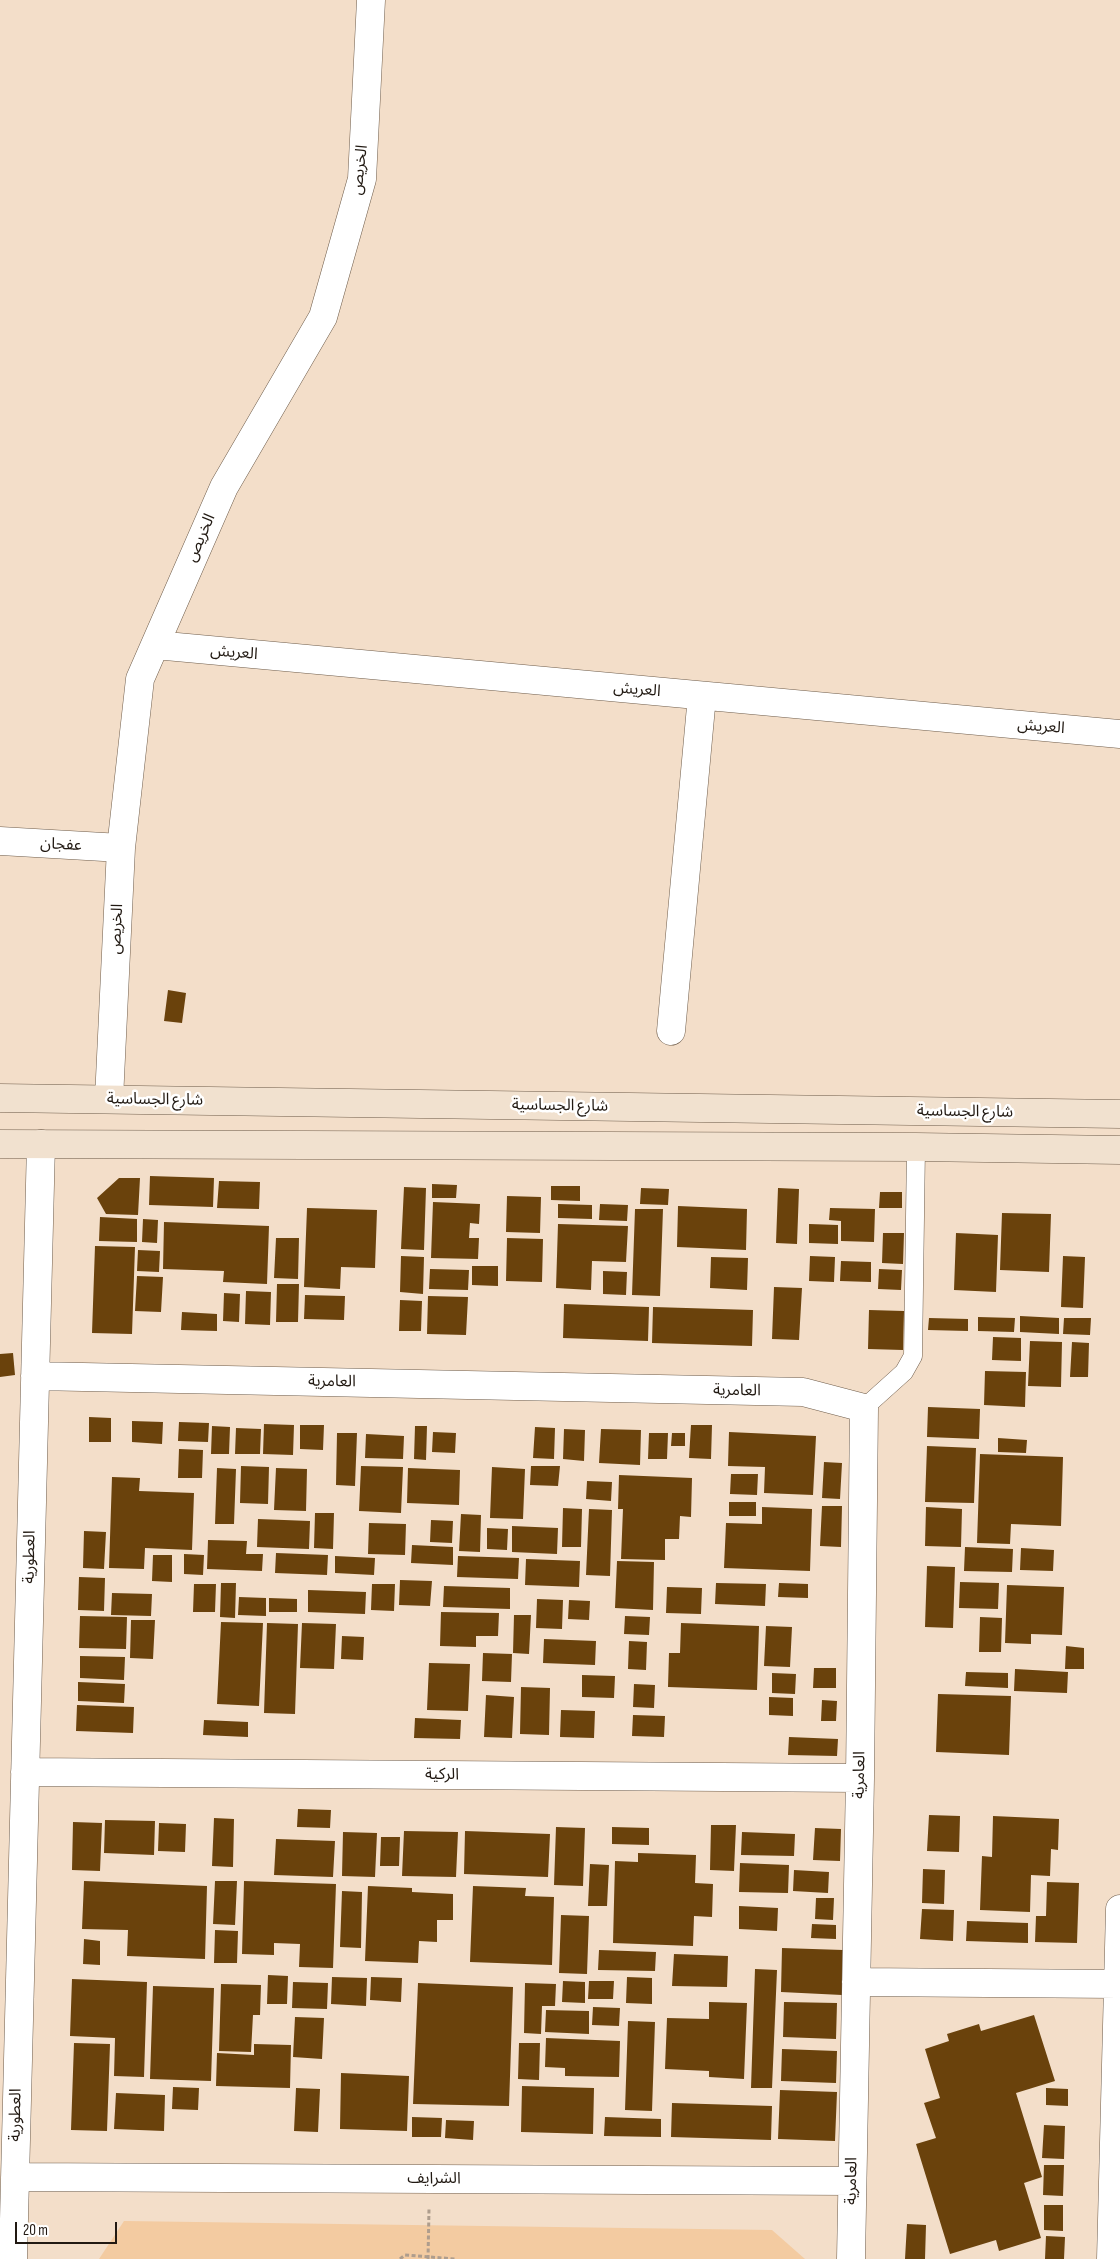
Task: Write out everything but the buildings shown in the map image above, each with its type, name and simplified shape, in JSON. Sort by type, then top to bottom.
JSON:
[{"type":"street","name":"الخريص","points":[[109,1099],[121,848],[140,679],[224,487],[323,317],[362,179],[371,0]]},
{"type":"street","name":"العريش","points":[[155,646],[1120,734]]},
{"type":"street","points":[[671,1031],[702,696]]},
{"type":"street","name":"عفجان","points":[[0,842],[121,848]]},
{"type":"street","name":"شارع الجساسية","points":[[0,1098],[1120,1114]]},
{"type":"street","points":[[0,1144],[916,1147],[1120,1150]]},
{"type":"street","name":"العطورية","points":[[13,2259],[15,2177],[10,1970],[25,1772],[41,1144]]},
{"type":"street","name":"العامرية","points":[[34,1376],[803,1392],[864,1408],[860,1778],[851,2259]]},
{"type":"street","name":"الركية","points":[[25,1772],[860,1778]]},
{"type":"street","points":[[1111,2259],[1120,1909]]},
{"type":"street","points":[[856,1982],[1118,1984]]},
{"type":"street","name":"الشرايف","points":[[15,2177],[852,2181]]},
{"type":"lane","points":[[864,1408],[904,1372],[914,1356],[916,1147]]},
{"type":"path","points":[[428,2258],[429,2179]]},
{"type":"path","points":[[400,2259],[405,2255],[455,2259]]},
{"type":"shaded area","points":[[124,2221],[772,2230],[805,2259],[99,2259]]}]
